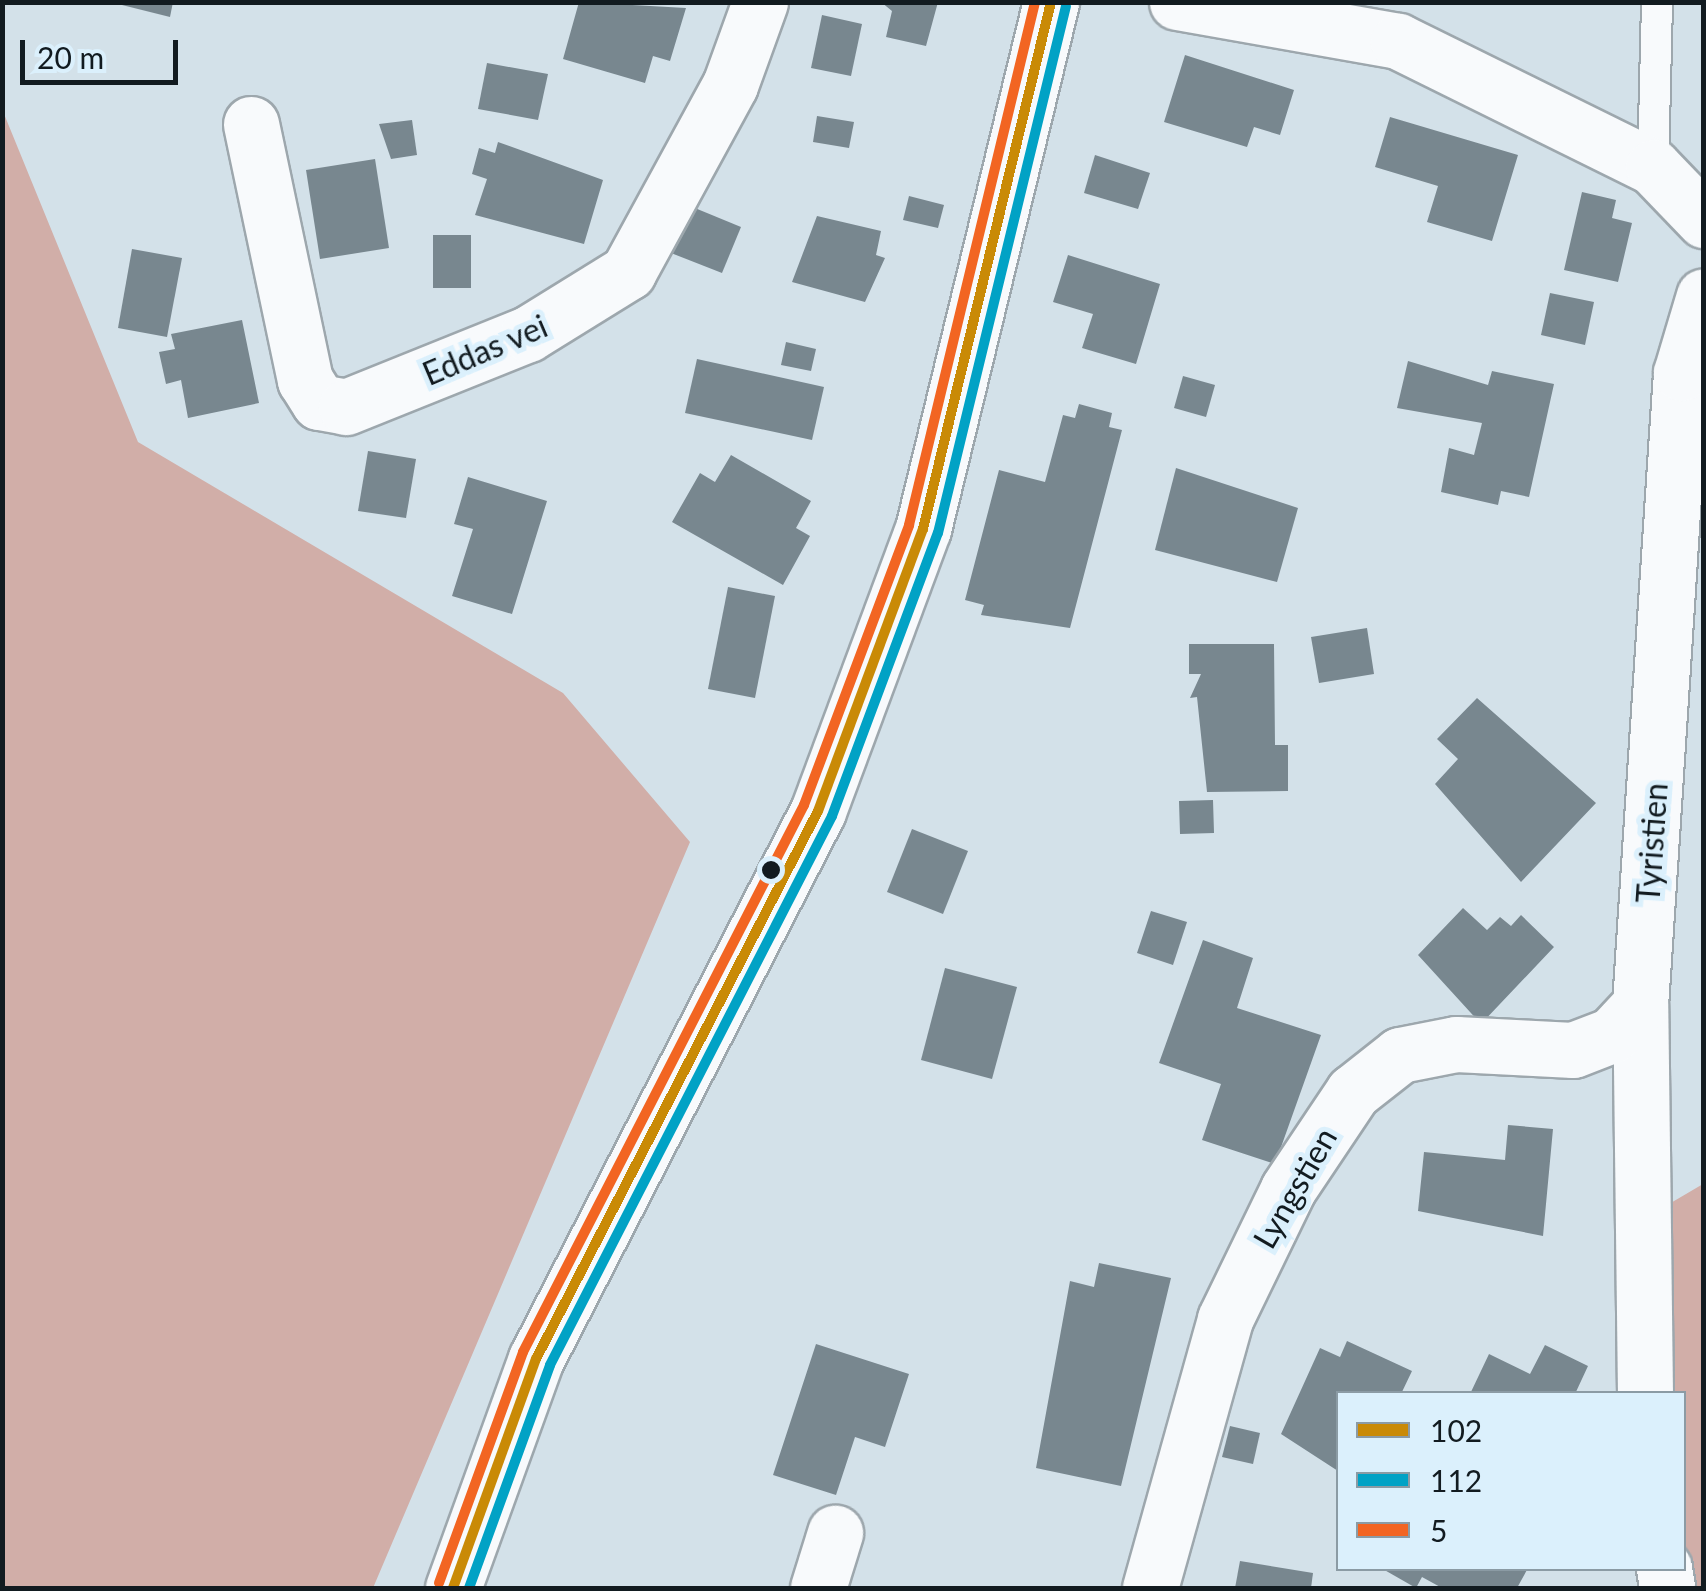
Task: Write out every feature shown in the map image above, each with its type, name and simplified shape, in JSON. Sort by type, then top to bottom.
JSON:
[{"type":"street","name":"Eddas vei","points":[[251,124],[301,369],[319,402],[346,408],[528,334],[628,272],[730,85],[760,2]]},
{"type":"street","points":[[454,1588],[536,1359],[818,811],[923,529],[1051,2]]},
{"type":"street","points":[[1177,2],[1398,41],[1652,167],[1704,220]]},
{"type":"street","name":"Tyristien","points":[[1645,1391],[1640,1006],[1682,373],[1704,296]]},
{"type":"street","name":"Lyngstien","points":[[1150,1588],[1225,1319],[1288,1189],[1353,1092],[1400,1055],[1437,1047],[1573,1050],[1612,1035],[1640,1006]]},
{"type":"street","points":[[818,1588],[835,1533]]},
{"type":"lane","points":[[1652,167],[1658,2]]},
{"type":"shaded area","points":[[2,109],[138,442],[563,693],[690,842],[373,1588],[3,1588]]},
{"type":"shaded area","points":[[1703,1184],[1703,1588],[1677,1588],[1678,1571],[1686,1571],[1686,1391],[1664,1391],[1669,1204]]},
{"type":"building","points":[[110,2],[173,2],[170,17]]},
{"type":"building","points":[[579,2],[686,8],[670,61],[653,56],[645,83],[563,59]]},
{"type":"building","points":[[881,2],[938,2],[926,46],[886,37],[892,11]]},
{"type":"building","points":[[822,15],[862,24],[851,76],[811,68]]},
{"type":"building","points":[[1185,55],[1294,90],[1280,135],[1254,127],[1247,147],[1164,122]]},
{"type":"building","points":[[487,63],[548,74],[538,120],[478,109]]},
{"type":"building","points":[[817,116],[854,122],[849,148],[813,142]]},
{"type":"building","points":[[1390,117],[1518,155],[1492,241],[1427,222],[1438,186],[1375,167]]},
{"type":"building","points":[[412,120],[417,155],[391,159],[379,124]]},
{"type":"building","points":[[498,142],[603,180],[584,244],[475,215],[487,179],[472,174],[479,148],[495,153]]},
{"type":"building","points":[[1095,155],[1150,173],[1138,209],[1084,193]]},
{"type":"building","points":[[375,159],[389,248],[320,259],[306,170]]},
{"type":"building","points":[[1582,192],[1616,200],[1612,218],[1632,223],[1618,282],[1564,270]]},
{"type":"building","points":[[909,196],[944,205],[938,228],[903,220]]},
{"type":"building","points":[[690,206],[741,227],[722,273],[671,253]]},
{"type":"building","points":[[817,216],[881,231],[876,255],[885,258],[865,302],[792,282]]},
{"type":"building","points":[[433,235],[471,235],[471,288],[433,288]]},
{"type":"building","points":[[132,249],[182,258],[167,337],[118,328]]},
{"type":"building","points":[[1068,255],[1160,284],[1136,364],[1082,348],[1093,314],[1053,302]]},
{"type":"building","points":[[1550,293],[1594,302],[1585,345],[1541,335]]},
{"type":"building","points":[[242,320],[259,403],[188,418],[181,380],[166,384],[159,352],[175,349],[171,334]]},
{"type":"building","points":[[786,342],[816,349],[811,371],[781,365]]},
{"type":"building","points":[[697,359],[824,387],[812,440],[685,413]]},
{"type":"building","points":[[1408,361],[1488,385],[1492,371],[1554,384],[1529,497],[1501,491],[1498,505],[1441,492],[1449,448],[1474,455],[1482,423],[1397,408]]},
{"type":"building","points":[[1183,376],[1215,385],[1206,417],[1174,408]]},
{"type":"building","points":[[1079,404],[1112,413],[1109,427],[1122,430],[1070,628],[981,615],[984,605],[965,600],[999,470],[1045,482],[1063,415],[1075,418]]},
{"type":"building","points":[[368,451],[416,459],[406,518],[358,511]]},
{"type":"building","points":[[731,455],[811,501],[796,528],[810,536],[783,585],[672,522],[700,473],[715,482]]},
{"type":"building","points":[[1176,468],[1298,508],[1277,582],[1155,550]]},
{"type":"building","points":[[468,477],[547,501],[512,614],[452,596],[473,529],[454,524]]},
{"type":"building","points":[[728,587],[775,596],[755,698],[708,689]]},
{"type":"building","points":[[1367,628],[1374,674],[1319,683],[1311,637]]},
{"type":"building","points":[[1189,644],[1274,644],[1275,745],[1288,745],[1288,791],[1207,792],[1197,697],[1190,698],[1201,674],[1189,674]]},
{"type":"building","points":[[1477,698],[1596,803],[1521,882],[1435,784],[1458,759],[1437,739]]},
{"type":"building","points":[[1213,800],[1214,833],[1180,834],[1179,801]]},
{"type":"building","points":[[912,829],[968,851],[943,914],[887,892]]},
{"type":"building","points":[[1463,908],[1487,930],[1500,917],[1511,926],[1521,915],[1554,947],[1481,1024],[1418,955]]},
{"type":"building","points":[[1151,911],[1187,922],[1173,965],[1137,953]]},
{"type":"building","points":[[1203,940],[1253,958],[1237,1008],[1321,1035],[1275,1164],[1202,1140],[1221,1084],[1159,1063]]},
{"type":"building","points":[[945,968],[1017,987],[992,1079],[921,1060]]},
{"type":"building","points":[[1508,1125],[1553,1129],[1543,1236],[1418,1211],[1424,1152],[1505,1160]]},
{"type":"building","points":[[1099,1263],[1171,1278],[1121,1486],[1036,1468],[1070,1281],[1094,1287]]},
{"type":"building","points":[[1347,1341],[1412,1371],[1402,1391],[1336,1391],[1336,1470],[1281,1434],[1320,1348],[1340,1357]]},
{"type":"building","points":[[816,1344],[909,1374],[885,1447],[855,1437],[836,1495],[773,1475]]},
{"type":"building","points":[[1545,1345],[1588,1366],[1576,1391],[1471,1391],[1489,1354],[1530,1374]]},
{"type":"building","points":[[1230,1426],[1260,1433],[1253,1464],[1222,1457]]},
{"type":"building","points":[[1240,1561],[1313,1573],[1311,1588],[1235,1588]]},
{"type":"building","points":[[1386,1571],[1526,1571],[1517,1588],[1442,1588],[1422,1577],[1416,1588]]},
{"type":"transit line","name":"5","points":[[439,1583],[523,1352],[804,805],[909,525],[1035,2]]},
{"type":"transit line","name":"102","points":[[453,1588],[536,1359],[818,811],[923,529],[1051,2]]},
{"type":"transit line","name":"112","points":[[469,1588],[550,1365],[832,816],[938,533],[1066,6]]}]
